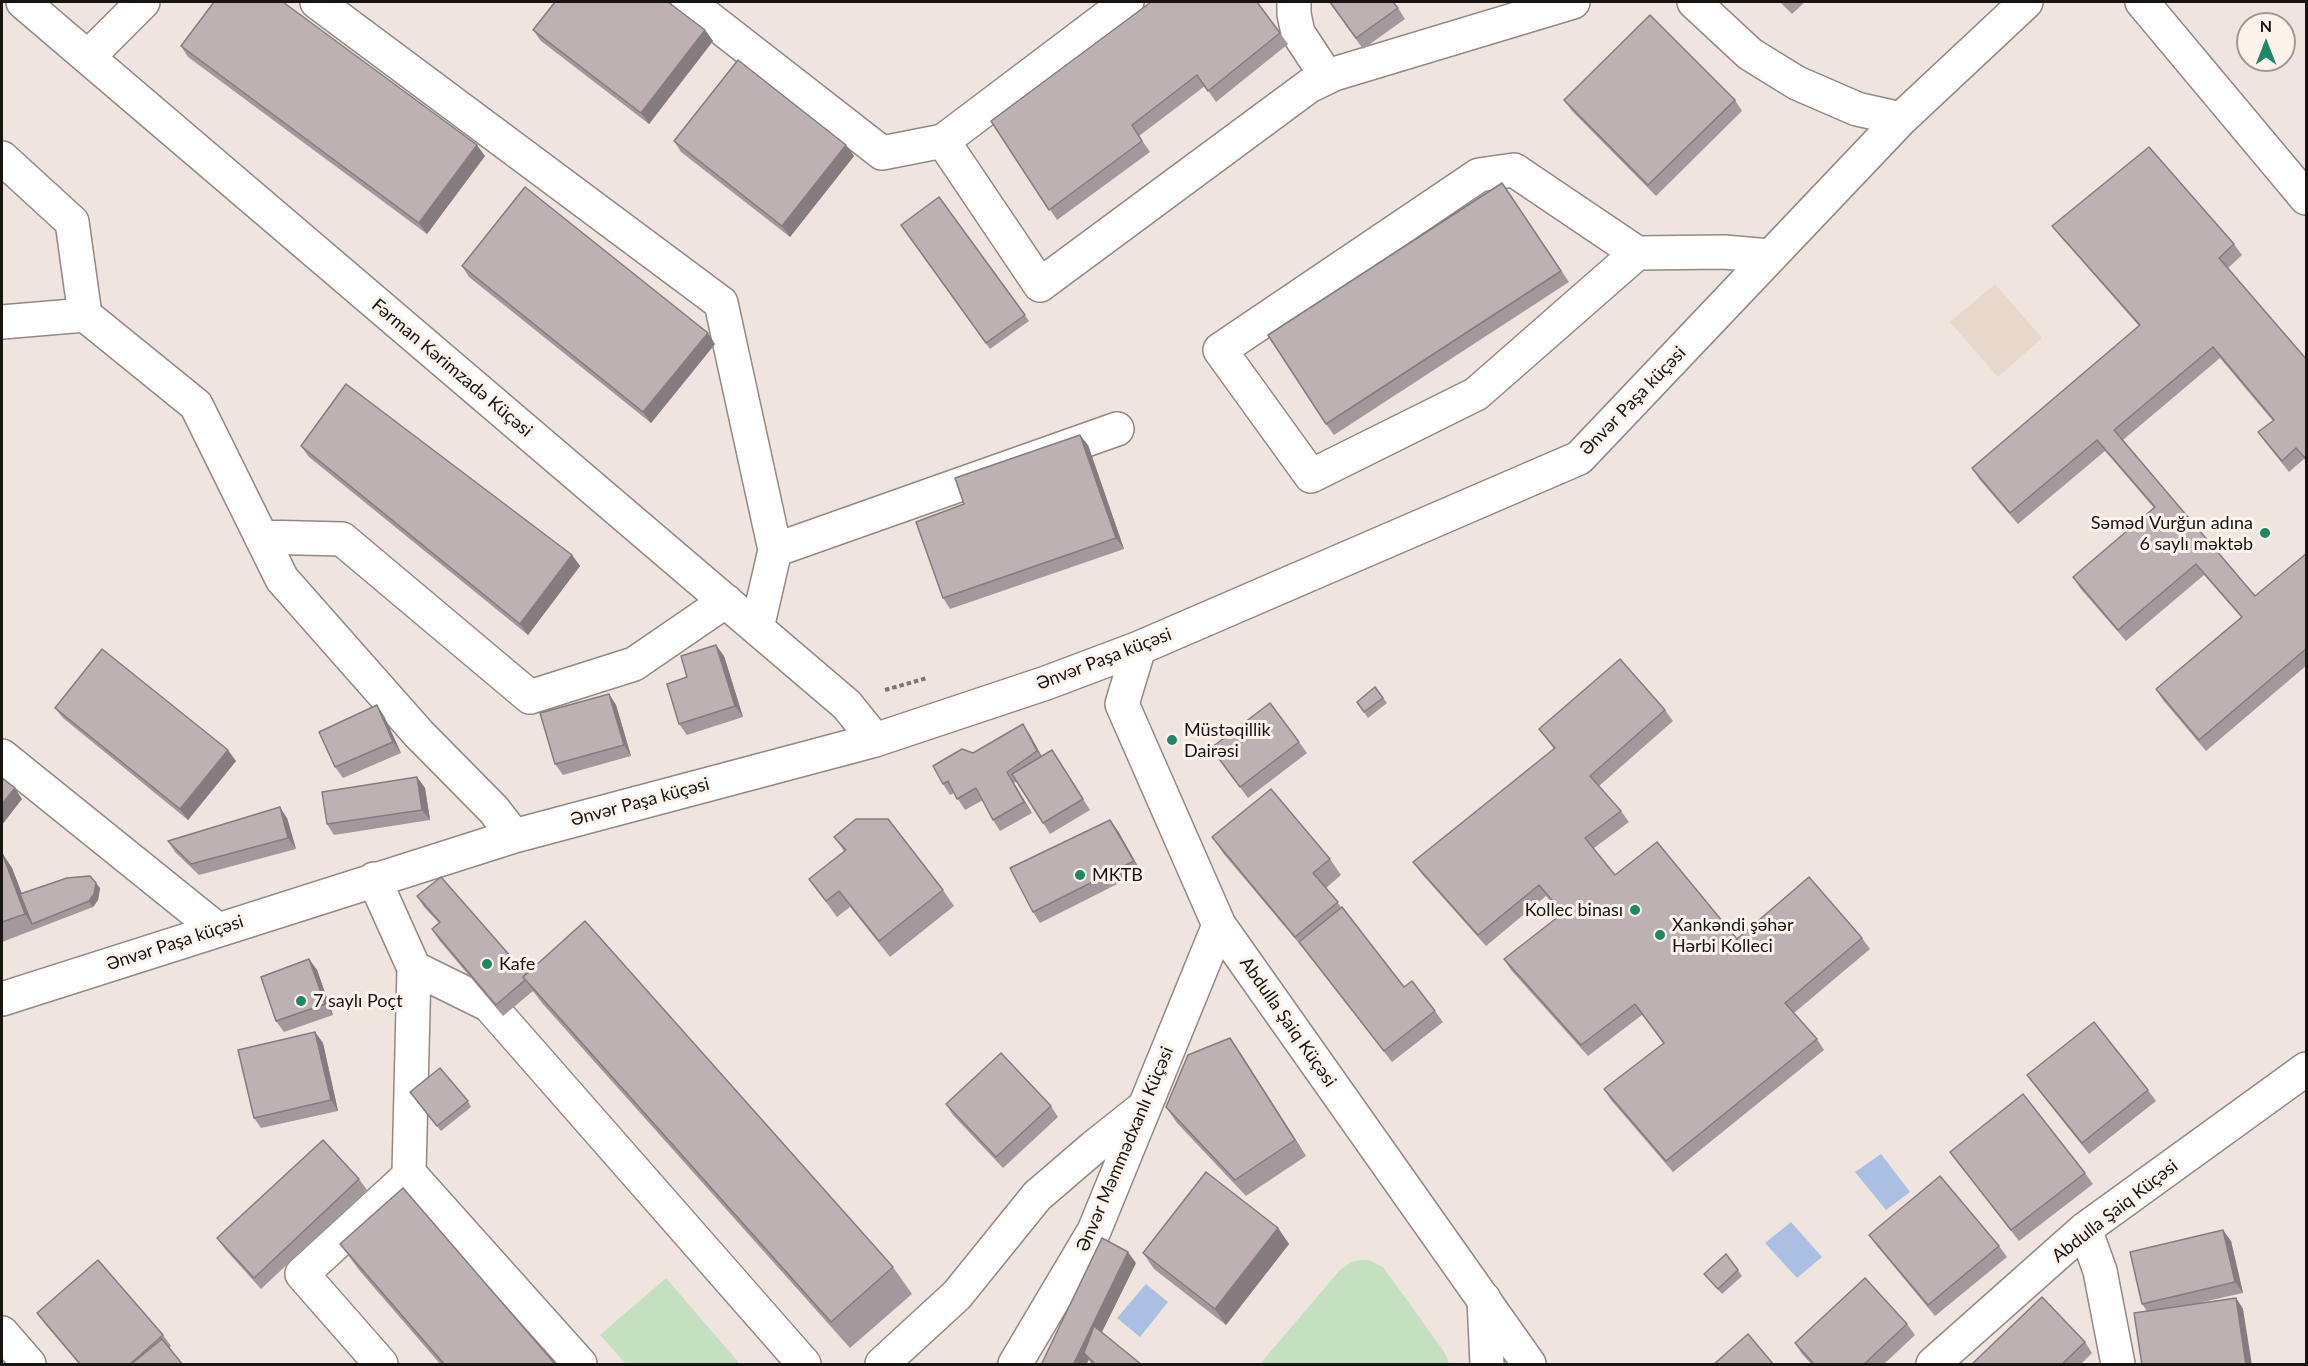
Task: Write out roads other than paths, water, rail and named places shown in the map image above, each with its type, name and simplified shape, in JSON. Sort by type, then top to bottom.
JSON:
[{"type":"street","name":"Fərman Kərimzadə Küçəsi","points":[[23,2],[847,705],[875,740]]},
{"type":"street","points":[[88,57],[143,2]]},
{"type":"street","points":[[317,2],[721,303],[775,550],[757,628]]},
{"type":"street","points":[[688,2],[882,153],[943,141],[1127,2]]},
{"type":"street","points":[[1294,2],[1298,33],[1327,77]]},
{"type":"street","points":[[943,141],[1040,285],[1202,164],[1309,87],[1327,77],[1573,2]]},
{"type":"street","points":[[1694,2],[1750,54],[1797,83],[1857,109],[1901,119]]},
{"type":"street","name":"Ənvər Paşa küçəsi","points":[[2,999],[514,836],[875,740],[1046,683],[1139,648],[1579,458],[1901,119],[2026,2]]},
{"type":"street","points":[[2142,2],[2307,198]]},
{"type":"street","points":[[2,158],[72,222],[85,315],[196,405],[282,579],[419,734],[494,810],[514,836]]},
{"type":"street","points":[[1637,253],[1476,394],[1311,476],[1220,350],[1479,175],[1514,170],[1637,253],[1724,252],[1770,256]]},
{"type":"street","points":[[2,322],[85,315]]},
{"type":"street","points":[[775,550],[1117,429]]},
{"type":"street","points":[[261,537],[342,539],[530,697],[634,664],[726,601]]},
{"type":"street","name":"Abdulla Şaiq Küçəsi","points":[[1139,648],[1122,704],[1219,925],[1529,1365]]},
{"type":"street","points":[[2,756],[218,930]]},
{"type":"street","points":[[374,879],[414,968],[410,1175],[580,1365]]},
{"type":"street","name":"Ənvər Məmmədxanlı Küçəsi","points":[[1015,1365],[1094,1231],[1219,925]]},
{"type":"street","points":[[414,968],[489,1005],[804,1365]]},
{"type":"street","name":"Abdulla Şaiq Küçəsi","points":[[1933,1365],[2085,1229],[2307,1069]]},
{"type":"street","points":[[882,1365],[957,1295],[1037,1196],[1145,1107]]},
{"type":"street","points":[[381,1365],[302,1274],[410,1175]]},
{"type":"street","points":[[2085,1229],[2100,1271],[2118,1365]]},
{"type":"street","points":[[1484,1299],[1487,1365]]},
{"type":"street","points":[[2,1333],[29,1365]]},
{"type":"water","points":[[1881,1154],[1910,1192],[1886,1210],[1855,1172]]},
{"type":"water","points":[[1791,1222],[1822,1257],[1797,1278],[1765,1243]]},
{"type":"water","points":[[1146,1284],[1168,1302],[1140,1337],[1117,1318]]},
{"type":"place","name":"Səməd Vurğun adına 6 saylı məktəb","points":[[2265,533]]},
{"type":"place","name":"Müstəqillik Dairəsi","points":[[1172,740]]},
{"type":"place","name":"MKTB","points":[[1080,875]]},
{"type":"place","name":"Kollec binası","points":[[1635,910]]},
{"type":"place","name":"Xankəndi şəhər Hərbi Kolleci","points":[[1660,935]]},
{"type":"place","name":"Kafe","points":[[487,964]]},
{"type":"place","name":"7 saylı Poçt","points":[[301,1001]]}]
